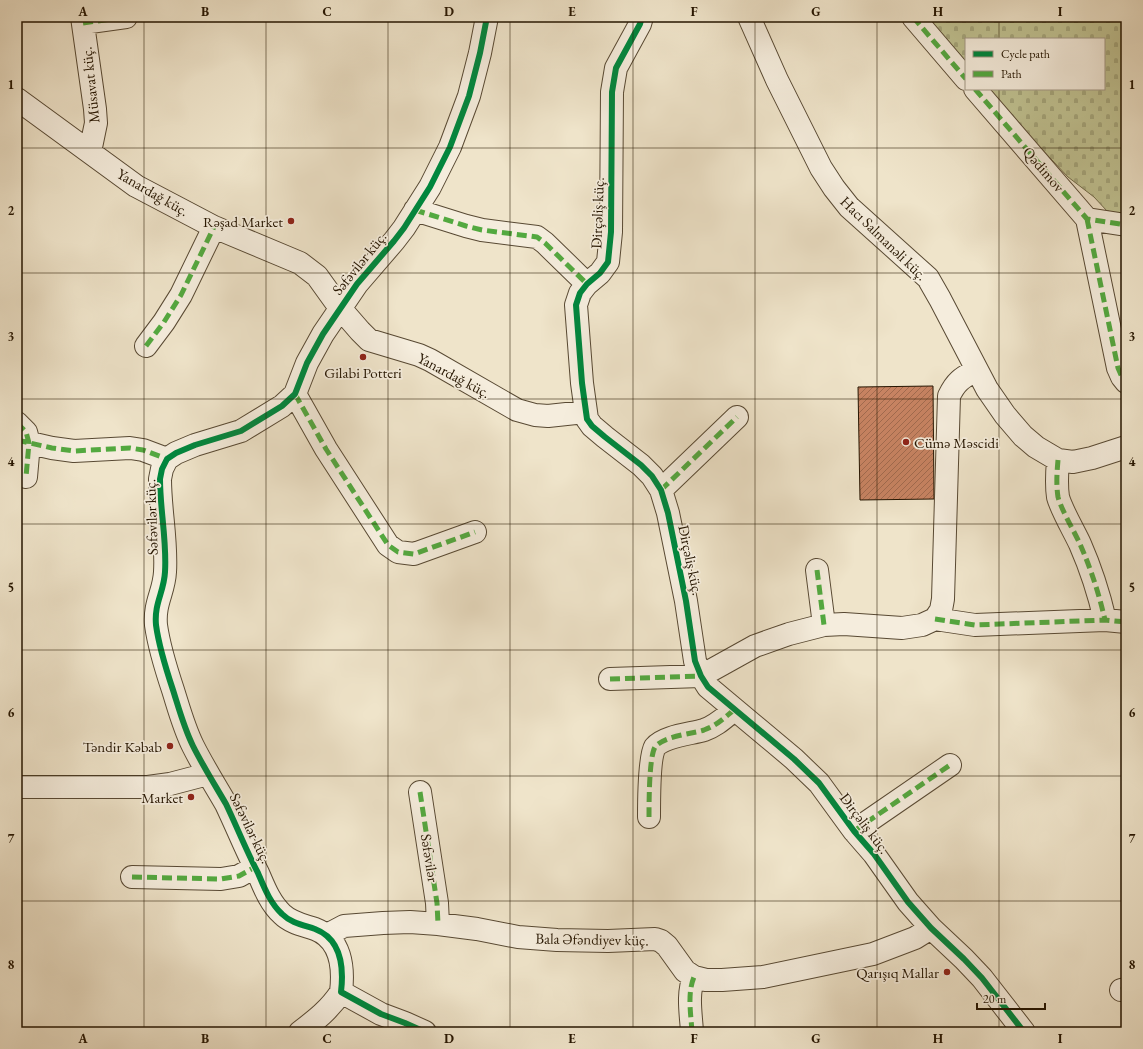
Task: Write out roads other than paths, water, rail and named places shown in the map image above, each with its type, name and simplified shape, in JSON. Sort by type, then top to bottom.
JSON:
[{"type":"street","points":[[83,20],[126,17]]},
{"type":"street","name":"Səfəvilər küç.","points":[[327,935],[291,921],[274,905],[231,815],[193,746],[185,727],[164,660],[156,625],[157,602],[164,581],[166,563],[160,479],[162,469],[167,459],[184,449],[241,431],[282,406],[295,394],[314,348],[340,308],[357,284],[394,241],[430,187],[461,121],[476,70],[487,17]]},
{"type":"street","name":"Dirçəliş küç.","points":[[642,17],[640,24],[616,68],[612,92],[611,232],[608,262],[600,273],[587,284],[580,293],[576,305],[585,412],[587,419],[592,426],[641,465],[652,476],[661,490],[668,513],[686,601],[695,661],[701,676],[708,687],[794,759],[819,783],[854,831],[874,854],[908,902],[931,928],[982,978],[1024,1032]]},
{"type":"street","name":"Hacı Salmanəli küç.","points":[[749,17],[776,80],[821,168],[849,207],[928,278],[987,389],[1005,415],[1023,436],[1036,447],[1058,460],[1073,462],[1092,458],[1126,447]]},
{"type":"street","points":[[913,17],[965,78]]},
{"type":"street","name":"Müsavat küç.","points":[[83,20],[96,123],[90,152]]},
{"type":"street","name":"Qədimov","points":[[976,90],[1087,219]]},
{"type":"street","name":"Yanardağ küç.","points":[[17,99],[136,186],[214,227],[309,268],[317,276],[340,308],[370,340],[430,360],[517,410],[534,415],[548,416],[585,412]]},
{"type":"street","points":[[415,210],[482,230],[537,237],[587,284]]},
{"type":"street","points":[[1126,225],[1087,219],[1118,368],[1126,382]]},
{"type":"street","points":[[146,346],[164,322],[181,295],[214,227]]},
{"type":"street","points":[[610,680],[701,676],[755,646],[789,634],[824,625],[844,624],[902,628],[922,625],[935,619],[941,610],[943,599],[949,396],[954,385],[961,378],[976,370]]},
{"type":"street","points":[[295,394],[326,449],[388,545],[398,552],[414,554],[476,532]]},
{"type":"street","points":[[661,490],[737,417]]},
{"type":"street","points":[[17,423],[26,432],[23,442],[26,477]]},
{"type":"street","points":[[23,442],[74,451],[130,448],[143,450],[167,459]]},
{"type":"street","points":[[1058,460],[1056,484],[1059,498],[1094,578],[1105,620]]},
{"type":"street","points":[[817,570],[824,625]]},
{"type":"street","points":[[935,619],[975,625],[1105,620],[1126,622]]},
{"type":"street","points":[[649,817],[652,760],[655,747],[668,739],[704,730],[716,725],[734,710]]},
{"type":"street","points":[[854,831],[950,765]]},
{"type":"street","points":[[17,787],[148,786],[170,784],[208,774]]},
{"type":"street","name":"Səfəvilər","points":[[420,792],[437,904],[438,924]]},
{"type":"street","points":[[132,877],[221,879],[239,876],[255,867]]},
{"type":"street","name":"Bala Əfəndiyev küç.","points":[[327,935],[344,926],[354,924],[410,922],[477,929],[518,937],[549,940],[608,941],[655,939],[667,946],[685,971],[694,977]]},
{"type":"street","points":[[692,1032],[690,986],[694,977],[706,980],[722,980],[763,977],[786,973],[873,954],[915,938],[931,928]]},
{"type":"street","points":[[300,1032],[320,1017],[334,1003],[341,992],[341,966],[338,952],[334,943],[327,935]]},
{"type":"street","points":[[341,992],[381,1014],[425,1032]]},
{"type":"place","name":"Rəşad Market","points":[[291,221]]},
{"type":"place","name":"Gilabi Potteri","points":[[363,357]]},
{"type":"place","name":"Cümə Məscidi","points":[[906,442]]},
{"type":"place","name":"Təndir Kəbab","points":[[170,746]]},
{"type":"place","name":"Market","points":[[191,797]]},
{"type":"place","name":"Qarışıq Mallar","points":[[947,972]]}]
